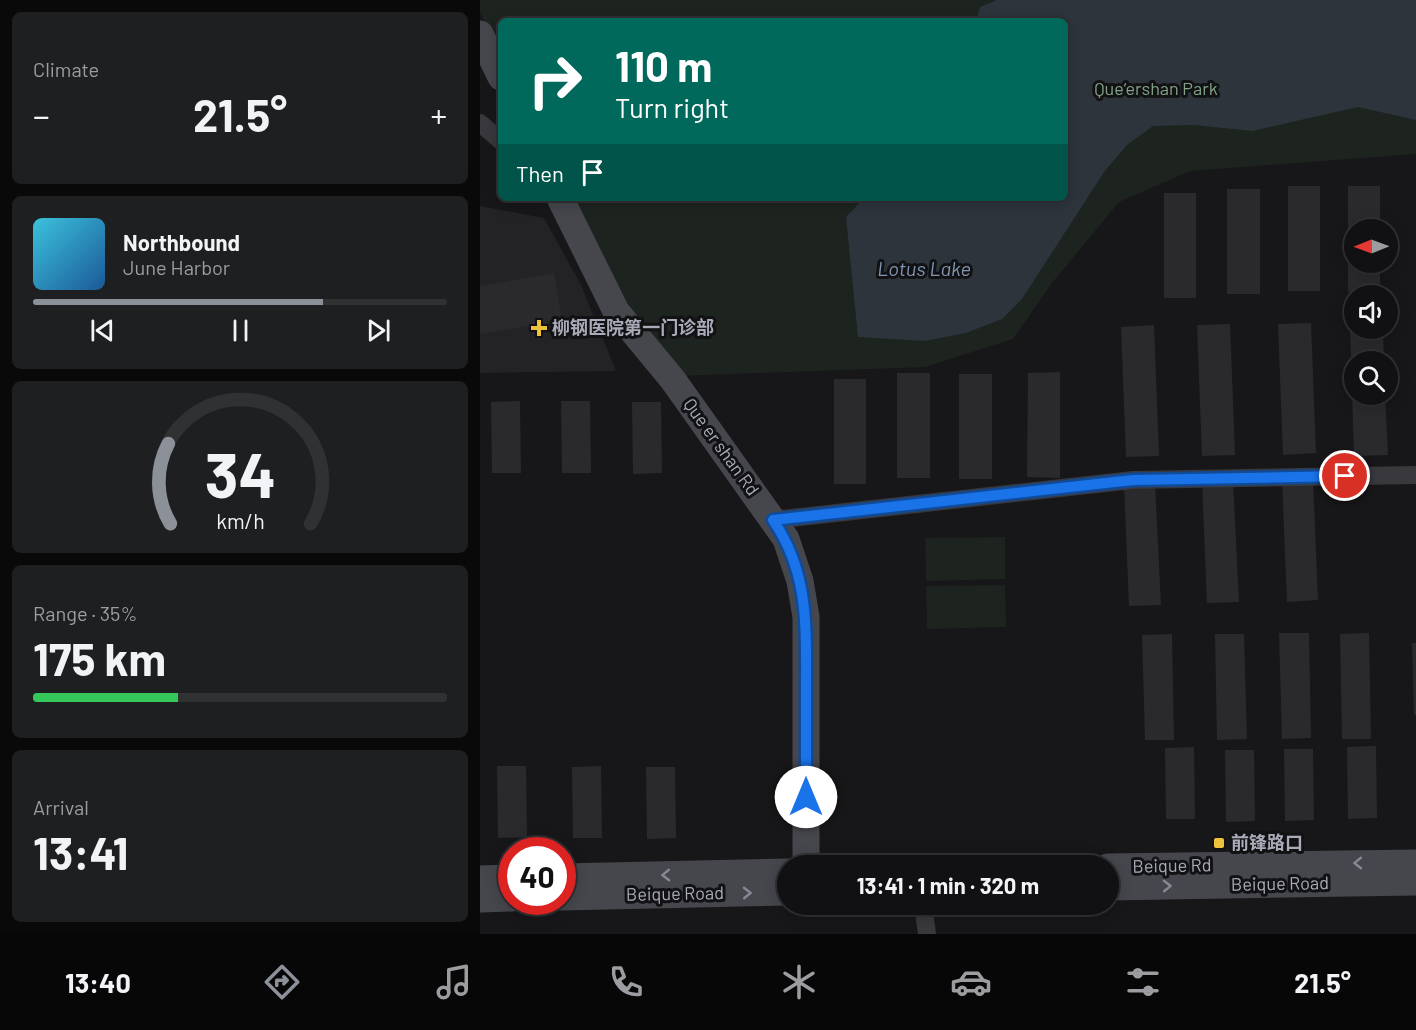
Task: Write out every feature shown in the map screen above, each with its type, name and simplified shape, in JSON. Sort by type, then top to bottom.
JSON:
[{"type":"street","points":[[480,34],[498,71]]},
{"type":"street","points":[[480,123],[498,138]]},
{"type":"street","name":"Que er shan Rd","points":[[561,201],[616,311],[673,380],[786,539],[800,581],[806,617],[806,855]]},
{"type":"street","points":[[773,520],[1133,480],[1416,475]]},
{"type":"street","name":"Beique Rd","points":[[1119,867],[1416,863]]},
{"type":"street","points":[[576,877],[777,872]]},
{"type":"street","points":[[480,879],[498,878]]},
{"type":"street","name":"Beique Road","points":[[1119,887],[1416,882]]},
{"type":"street","name":"Beique Road","points":[[576,897],[777,892]]},
{"type":"street","points":[[480,898],[498,898]]},
{"type":"street","points":[[924,915],[927,934]]},
{"type":"shaded area","name":"柳钢医院第一门诊部","points":[[480,206],[544,218],[581,285],[616,371],[480,373]]},
{"type":"green space","name":"Que‘ershan Park","points":[[480,0],[1416,0],[1416,154],[1190,171],[1119,202],[1052,283],[1013,339],[925,367],[677,376],[623,301],[571,201],[1068,201],[1068,18],[498,18],[498,50],[480,12]]},
{"type":"green space","points":[[1005,537],[1005,579],[926,581],[925,538]]},
{"type":"green space","points":[[1005,585],[1006,627],[927,629],[926,586]]},
{"type":"water","name":"Lotus Lake","points":[[997,0],[1416,0],[1416,120],[1358,107],[1252,131],[1194,125],[1153,126],[1127,145],[1104,172],[1022,299],[1002,319],[966,333],[925,341],[858,337],[846,217],[861,201],[1068,201],[1068,18],[977,18],[980,7]]},
{"type":"building","points":[[1288,186],[1320,186],[1320,291],[1288,291]]},
{"type":"building","points":[[1348,186],[1380,186],[1380,219],[1348,219]]},
{"type":"building","points":[[1227,189],[1260,189],[1260,294],[1227,294]]},
{"type":"building","points":[[1164,193],[1196,193],[1196,298],[1164,298]]},
{"type":"building","points":[[554,273],[562,321],[480,334],[480,286]]},
{"type":"building","points":[[1348,273],[1380,273],[1380,285],[1348,285]]},
{"type":"building","points":[[1311,323],[1316,453],[1283,455],[1278,324]]},
{"type":"building","points":[[1230,324],[1235,455],[1202,456],[1197,325]]},
{"type":"building","points":[[1154,325],[1159,456],[1126,457],[1121,327]]},
{"type":"building","points":[[1350,339],[1383,339],[1384,351],[1351,351]]},
{"type":"building","points":[[1060,372],[1060,478],[1027,477],[1028,373]]},
{"type":"building","points":[[897,373],[930,373],[930,478],[897,478]]},
{"type":"building","points":[[959,374],[992,374],[992,479],[959,479]]},
{"type":"building","points":[[834,379],[866,379],[866,484],[834,484]]},
{"type":"building","points":[[520,401],[521,473],[492,473],[491,402]]},
{"type":"building","points":[[561,401],[590,401],[591,473],[562,473]]},
{"type":"building","points":[[632,402],[661,402],[662,473],[633,474]]},
{"type":"building","points":[[1352,405],[1386,405],[1388,455],[1354,456]]},
{"type":"building","points":[[1313,479],[1318,600],[1287,602],[1282,480]]},
{"type":"building","points":[[1233,480],[1239,602],[1207,603],[1202,481]]},
{"type":"building","points":[[1155,483],[1161,605],[1129,606],[1124,484]]},
{"type":"building","points":[[1279,633],[1309,633],[1311,738],[1282,739]]},
{"type":"building","points":[[1369,633],[1371,739],[1342,739],[1340,634]]},
{"type":"building","points":[[1172,634],[1174,740],[1145,740],[1142,635]]},
{"type":"building","points":[[1215,634],[1244,634],[1247,739],[1217,740]]},
{"type":"building","points":[[1412,643],[1416,643],[1416,715],[1414,715]]},
{"type":"building","points":[[1376,746],[1377,818],[1348,819],[1347,747]]},
{"type":"building","points":[[1194,747],[1195,819],[1166,819],[1165,748]]},
{"type":"building","points":[[1284,749],[1313,749],[1314,820],[1285,821]]},
{"type":"building","points":[[1225,750],[1254,750],[1255,821],[1226,822]]},
{"type":"building","points":[[497,766],[526,766],[527,837],[498,838]]},
{"type":"building","points":[[601,766],[602,838],[573,837],[572,767]]},
{"type":"building","points":[[646,767],[675,767],[676,838],[647,839]]},
{"type":"place","name":"柳钢医院第一门诊部","points":[[539,328]]},
{"type":"place","name":"前锋路口","points":[[1219,843]]},
{"type":"route","points":[[806,797],[806,617],[800,581],[786,539],[773,520],[1133,480],[1345,476]]}]
